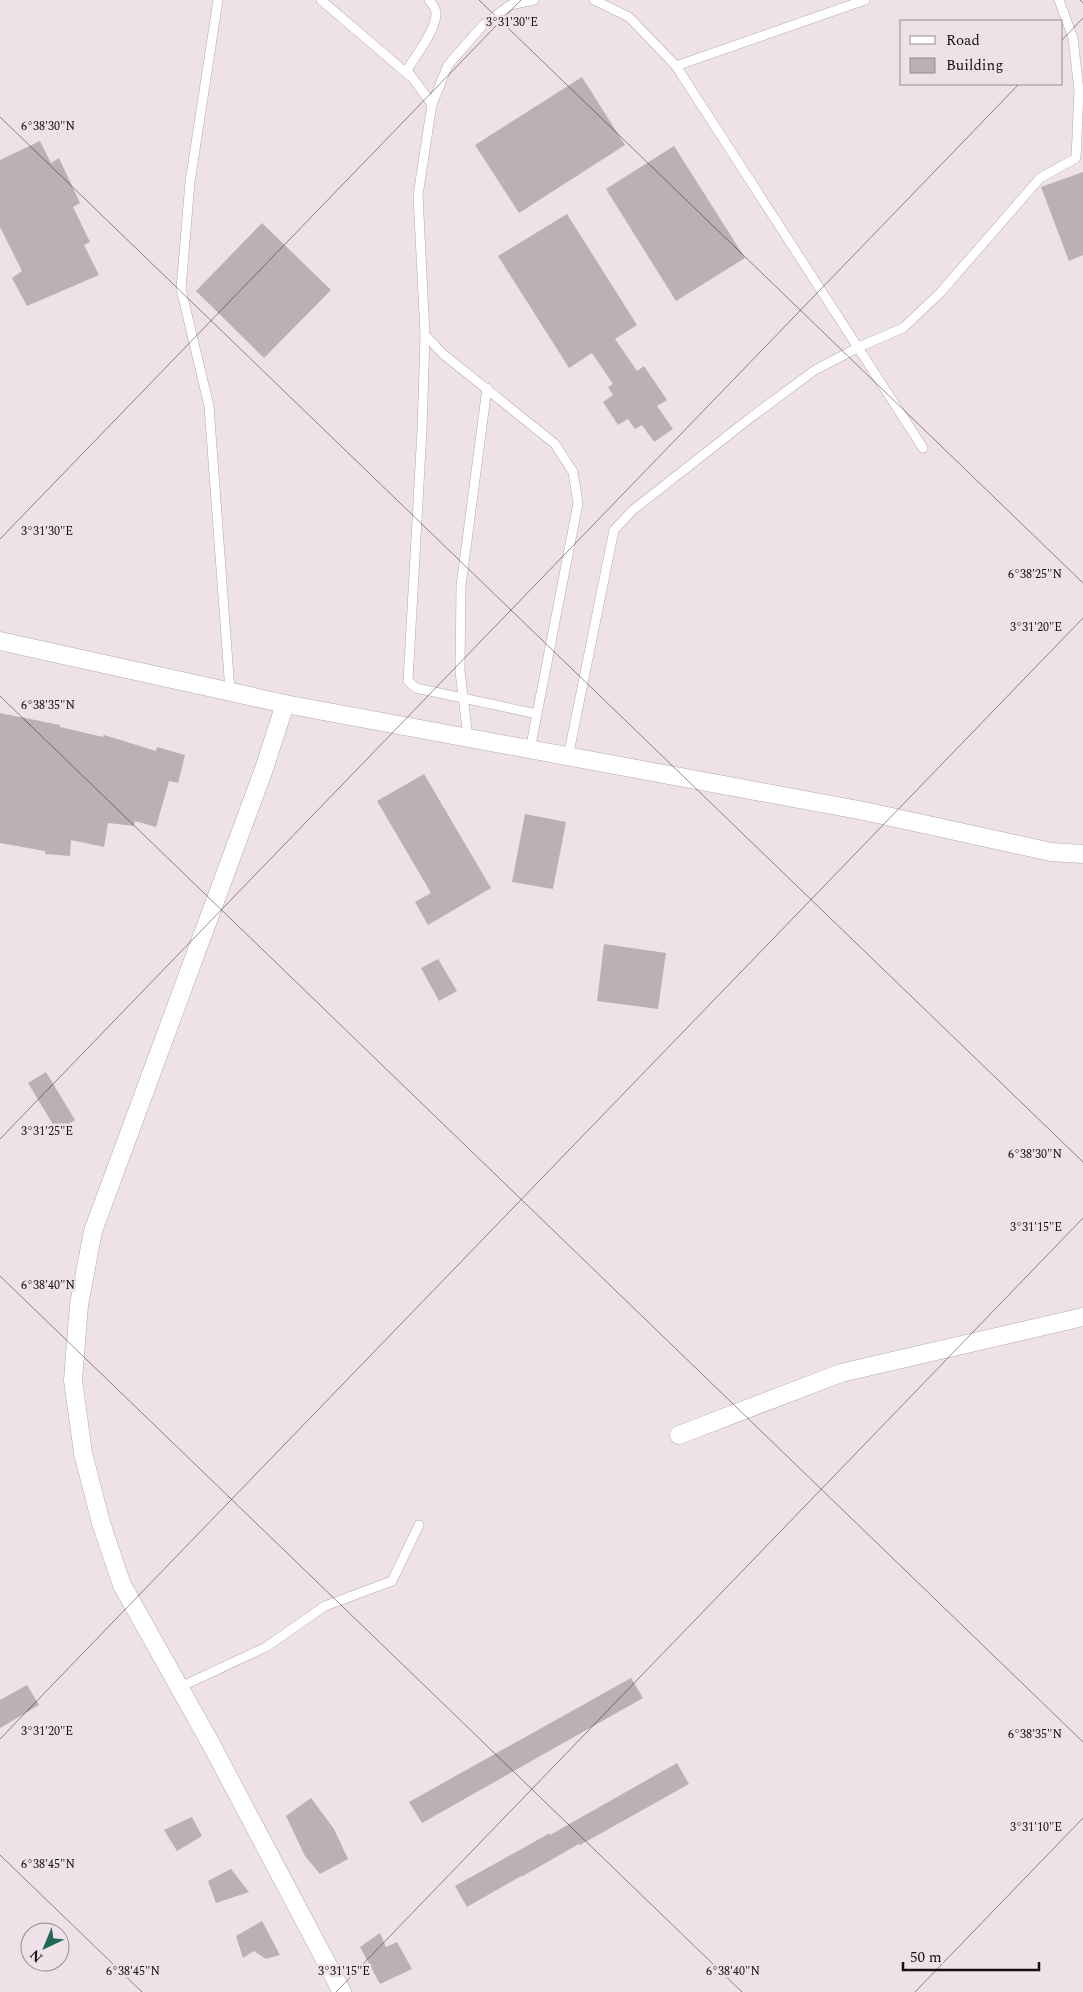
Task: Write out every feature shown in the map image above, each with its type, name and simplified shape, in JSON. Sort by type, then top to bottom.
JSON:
[{"type":"street","points":[[0,641],[285,704],[864,811],[1051,852],[1083,854]]},
{"type":"street","points":[[285,704],[264,770],[93,1230],[80,1305],[73,1380],[83,1452],[102,1523],[122,1585],[211,1744],[342,1992]]},
{"type":"street","points":[[680,1435],[841,1373],[1083,1317]]},
{"type":"lane","points":[[218,0],[190,182],[181,289],[209,406],[230,691]]},
{"type":"lane","points":[[321,0],[410,76],[432,104]]},
{"type":"lane","points":[[410,76],[409,67],[426,39],[435,19],[434,7],[430,0]]},
{"type":"lane","points":[[534,0],[510,4],[483,25],[448,66],[432,104],[418,195],[424,335],[422,430],[408,680],[416,688],[537,714]]},
{"type":"lane","points":[[594,0],[629,17],[676,66],[923,448]]},
{"type":"lane","points":[[676,66],[865,0]]},
{"type":"lane","points":[[568,757],[614,530],[633,510],[750,418],[816,370],[859,347],[903,328],[940,293],[1040,178],[1080,158],[1079,91],[1073,38],[1059,0]]},
{"type":"lane","points":[[424,335],[443,354],[556,444],[573,472],[578,503],[530,750]]},
{"type":"lane","points":[[468,738],[460,671],[461,586],[487,388]]},
{"type":"lane","points":[[178,1688],[266,1646],[325,1606],[392,1581],[419,1525]]},
{"type":"building","points":[[582,77],[625,145],[519,213],[475,145]]},
{"type":"building","points":[[40,141],[51,163],[59,158],[80,203],[73,207],[90,242],[84,245],[99,275],[27,306],[12,278],[22,271],[0,227],[0,160]]},
{"type":"building","points":[[674,146],[745,258],[676,301],[606,189]]},
{"type":"building","points":[[1083,172],[1083,255],[1069,261],[1041,187]]},
{"type":"building","points":[[567,214],[637,325],[615,339],[637,371],[644,366],[667,400],[657,406],[673,429],[654,442],[642,425],[635,429],[628,419],[618,425],[603,402],[613,395],[608,387],[613,384],[592,353],[569,368],[498,256]]},
{"type":"building","points":[[262,223],[331,290],[264,358],[196,291]]},
{"type":"building","points":[[0,713],[60,725],[60,727],[103,737],[104,735],[156,751],[157,747],[185,755],[178,783],[169,781],[156,827],[135,821],[134,826],[108,823],[104,847],[71,840],[70,856],[45,854],[45,851],[0,843]]},
{"type":"building","points":[[424,774],[491,888],[428,925],[415,902],[431,893],[377,801]]},
{"type":"building","points":[[525,814],[566,822],[553,889],[512,882]]},
{"type":"building","points":[[604,944],[666,953],[658,1009],[597,1001]]},
{"type":"building","points":[[438,959],[457,991],[439,1001],[421,968]]},
{"type":"building","points":[[46,1072],[75,1120],[57,1131],[28,1083]]},
{"type":"building","points":[[631,1678],[643,1698],[422,1823],[409,1802]]},
{"type":"building","points":[[27,1685],[39,1705],[0,1728],[0,1700]]},
{"type":"building","points":[[677,1763],[689,1784],[467,1907],[455,1886]]},
{"type":"building","points":[[311,1798],[334,1829],[348,1859],[320,1874],[305,1856],[286,1816]]},
{"type":"building","points":[[192,1817],[202,1836],[177,1851],[164,1830]]},
{"type":"building","points":[[231,1869],[249,1892],[216,1903],[208,1881]]},
{"type":"building","points":[[262,1921],[280,1955],[266,1959],[254,1951],[243,1958],[236,1936]]},
{"type":"building","points":[[380,1933],[386,1947],[397,1942],[412,1969],[380,1984],[360,1947]]}]
